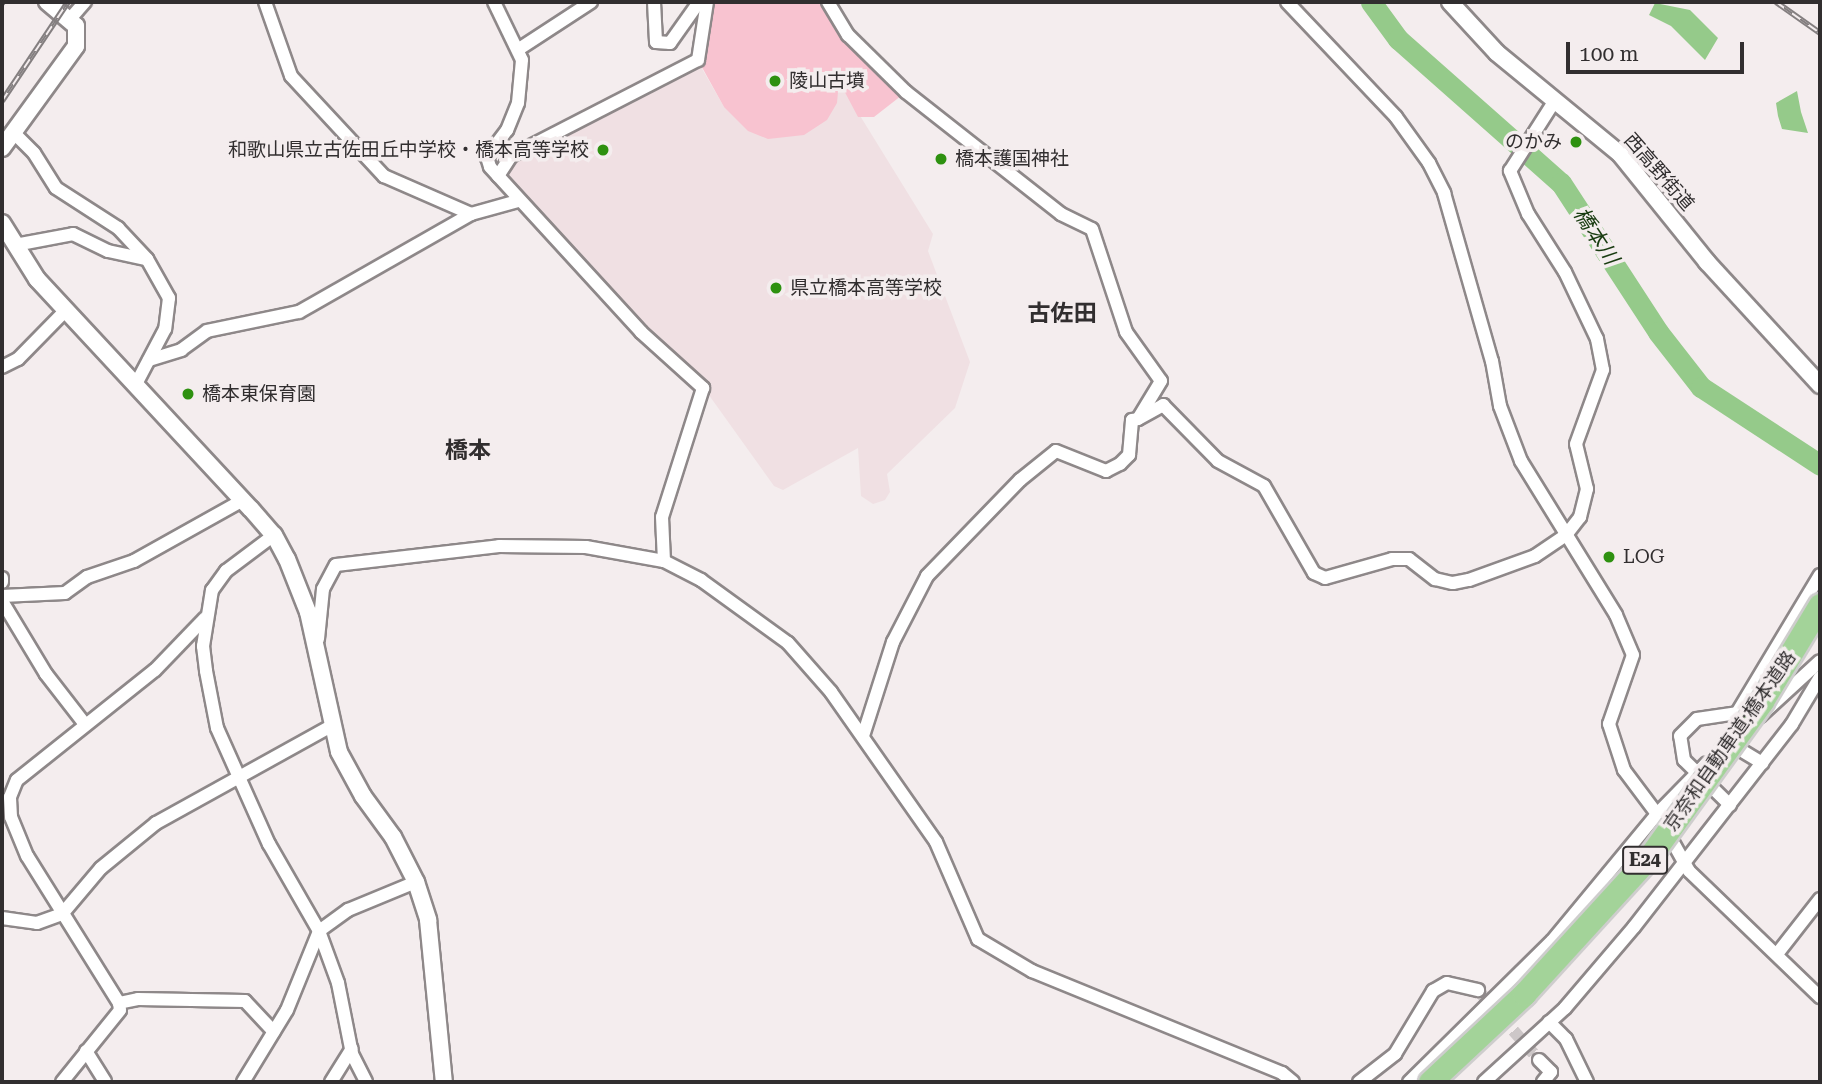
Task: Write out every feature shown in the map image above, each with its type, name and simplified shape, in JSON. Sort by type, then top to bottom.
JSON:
[{"type":"highway","name":"京奈和自動車道;橋本道路","points":[[1430,1082],[1524,995],[1650,856],[1762,701],[1820,605]]},
{"type":"street","points":[[2,148],[76,46],[76,26],[47,2]]},
{"type":"street","points":[[70,19],[85,2]]},
{"type":"street","points":[[265,2],[292,76],[321,111],[384,176],[471,214]]},
{"type":"street","points":[[494,2],[519,49],[518,103],[507,130],[487,157],[498,176],[519,201],[641,332],[702,388],[662,517],[664,561]]},
{"type":"street","points":[[519,49],[591,2]]},
{"type":"street","points":[[654,2],[656,41],[670,43],[699,2]]},
{"type":"street","points":[[498,176],[511,156],[698,60],[707,2]]},
{"type":"street","points":[[828,2],[848,35],[906,92],[1060,214],[1092,229],[1126,332],[1161,380],[1138,419]]},
{"type":"street","points":[[1287,2],[1396,117],[1429,163],[1455,228],[1500,406],[1521,461],[1616,615],[1633,655],[1609,724],[1623,770],[1657,814],[1685,864],[1820,998]]},
{"type":"street","name":"西高野街道","points":[[1450,2],[1497,53],[1620,154],[1707,262],[1820,385]]},
{"type":"street","points":[[863,736],[893,642],[927,576],[1020,480],[1056,451],[1106,471],[1121,464],[1129,454],[1132,420],[1163,405],[1218,461],[1264,486],[1314,573],[1325,578],[1392,559],[1409,559],[1435,579],[1452,583],[1535,556],[1566,535],[1580,517],[1585,498],[1587,489],[1576,444],[1603,369],[1594,330],[1528,214],[1510,171],[1554,102]]},
{"type":"street","points":[[14,133],[57,188],[118,229],[148,260],[169,299],[165,329],[135,384]]},
{"type":"street","points":[[149,360],[181,350],[207,331],[299,312],[471,214],[519,201]]},
{"type":"street","points":[[2,223],[37,279],[275,535],[305,600],[331,726],[363,796],[393,837],[416,882],[428,920],[444,1082]]},
{"type":"street","points":[[15,245],[73,234],[107,251],[148,260]]},
{"type":"street","points":[[2,367],[18,359],[66,310]]},
{"type":"street","points":[[84,723],[46,674],[2,599],[65,593],[87,577],[134,561],[243,500]]},
{"type":"street","points":[[275,535],[226,571],[212,590],[205,618],[203,646],[217,728],[239,779],[319,931],[338,983],[352,1049],[366,1082]]},
{"type":"street","points":[[317,661],[318,612],[323,589],[336,565],[499,546],[586,547],[664,561],[701,580],[788,643],[863,736],[936,842],[978,939],[1032,971],[1282,1073],[1293,1082]]},
{"type":"street","points":[[1730,805],[1695,774],[1678,746],[1684,728],[1697,719],[1737,713],[1820,575]]},
{"type":"street","points":[[62,1082],[120,1010],[119,1003],[27,856],[11,817],[6,792],[84,723],[155,670],[205,618]]},
{"type":"street","points":[[1409,1082],[1552,941],[1657,814],[1695,774],[1820,662]]},
{"type":"street","points":[[1484,1082],[1549,1022],[1685,864],[1762,763],[1820,677]]},
{"type":"street","points":[[2,918],[37,923],[62,914],[101,868],[156,824],[331,726]]},
{"type":"street","points":[[1729,743],[1762,763]]},
{"type":"street","points":[[243,1082],[274,1032],[319,931],[348,910],[416,882]]},
{"type":"street","points":[[1777,954],[1820,899]]},
{"type":"street","points":[[1359,1082],[1395,1054],[1433,991],[1447,983],[1478,990]]},
{"type":"street","points":[[119,1003],[138,999],[245,1000],[274,1032]]},
{"type":"street","points":[[1549,1022],[1566,1039],[1587,1082]]},
{"type":"street","points":[[331,1082],[352,1049]]},
{"type":"street","points":[[86,1051],[105,1082]]},
{"type":"street","points":[[1539,1060],[1551,1072],[1543,1082]]},
{"type":"shaded area","points":[[707,2],[828,2],[848,34],[906,92],[874,117],[858,117],[839,81],[837,103],[827,120],[804,135],[768,139],[748,131],[724,107],[698,60]]},
{"type":"shaded area","points":[[1655,3],[1690,10],[1718,38],[1705,60],[1671,26],[1649,15]]},
{"type":"shaded area","name":"県立橋本高等学校","points":[[701,67],[724,107],[838,80],[933,234],[928,251],[970,362],[955,408],[887,474],[890,492],[885,500],[873,504],[861,496],[858,448],[783,490],[774,486],[706,391],[707,381],[665,348],[504,178],[506,164]]},
{"type":"shaded area","points":[[1797,91],[1808,133],[1782,129],[1778,116],[1776,103]]},
{"type":"waterway","name":"橋本川","points":[[1371,2],[1398,39],[1561,183],[1658,332],[1701,387],[1820,465]]},
{"type":"tunnel","points":[[1478,990],[1539,1060]]},
{"type":"railway","points":[[2,101],[68,2]]},
{"type":"railway","points":[[1776,2],[1820,33]]},
{"type":"place","name":"陵山古墳","points":[[775,81]]},
{"type":"place","name":"のかみ","points":[[1576,142]]},
{"type":"place","name":"和歌山県立古佐田丘中学校・橋本高等学校","points":[[603,150]]},
{"type":"place","name":"橋本護国神社","points":[[941,159]]},
{"type":"place","name":"県立橋本高等学校","points":[[776,288]]},
{"type":"place","name":"橋本東保育園","points":[[188,394]]},
{"type":"place","name":"LOG","points":[[1609,557]]},
{"type":"district","name":"古佐田","points":[[1062,314]]},
{"type":"district","name":"橋本","points":[[468,451]]}]
